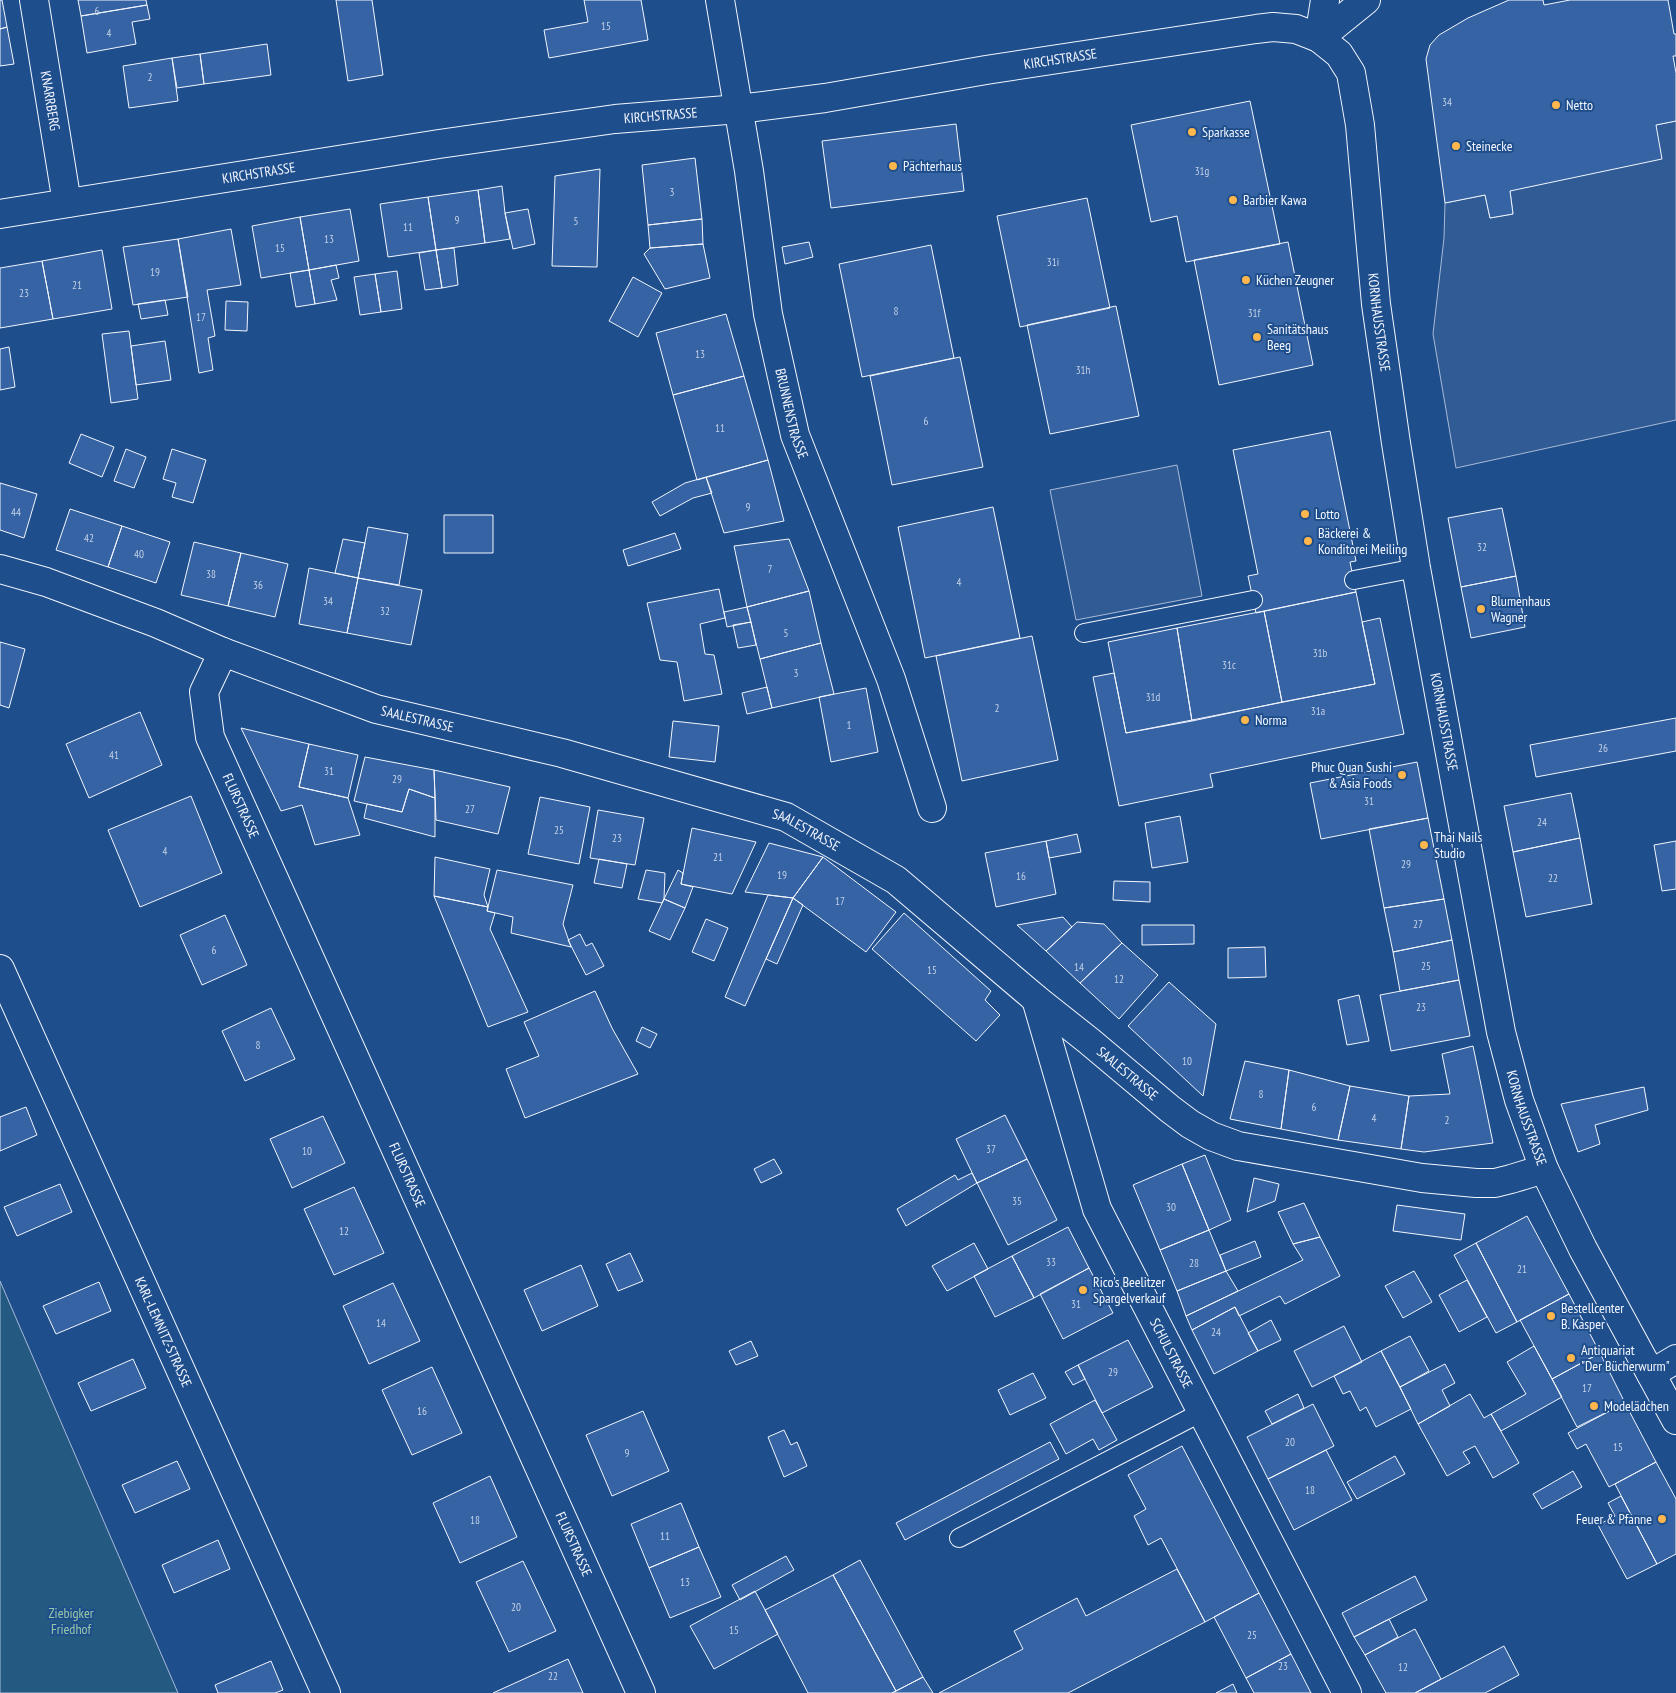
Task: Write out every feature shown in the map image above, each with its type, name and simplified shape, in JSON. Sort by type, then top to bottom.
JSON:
[{"type":"street","name":"KNARRBERG","points":[[34,0],[67,203]]},
{"type":"street","name":"BRUNNENSTRASSE","points":[[720,0],[739,108],[768,314],[795,435],[892,679],[932,808]]},
{"type":"street","points":[[1319,38],[1325,0]]},
{"type":"street","points":[[1319,38],[1366,0]]},
{"type":"street","name":"KIRCHSTRASSE","points":[[0,214],[429,146],[615,119],[825,98],[986,70],[1256,29],[1273,27],[1296,29],[1319,38]]},
{"type":"street","name":"KORNHAUSSTRASSE","points":[[1319,38],[1339,54],[1351,72],[1355,91],[1360,124],[1376,304],[1416,568],[1501,1032],[1519,1100],[1544,1168],[1583,1249],[1676,1420]]},
{"type":"street","name":"SAALESTRASSE","points":[[0,569],[46,582],[138,616],[223,652],[376,709],[562,754],[786,818],[896,880],[1036,999],[1190,1124],[1211,1136],[1238,1146],[1422,1178],[1495,1183],[1511,1180],[1544,1168]]},
{"type":"street","name":"FLURSTRASSE","points":[[223,652],[204,692],[210,737],[641,1693]]},
{"type":"street","name":"KARL-LEMNITZ-STRASSE","points":[[0,969],[326,1693]]},
{"type":"street","name":"SCHULSTRASSE","points":[[1036,999],[1097,1210],[1347,1693]]},
{"type":"street","points":[[1651,1374],[1676,1359]]},
{"type":"lane","points":[[1354,580],[1416,568]]},
{"type":"lane","points":[[1084,634],[1253,600]]},
{"type":"lane","points":[[960,1538],[1202,1412]]},
{"type":"green space","name":"Ziebigker Friedhof","points":[[0,1281],[178,1693],[0,1693]]},
{"type":"shaded area","points":[[1676,121],[1676,420],[1456,468],[1433,334],[1444,238],[1445,203],[1485,195],[1490,218],[1513,214],[1510,191],[1656,125]]},
{"type":"shaded area","points":[[1177,465],[1202,596],[1076,620],[1050,490]]},
{"type":"building","points":[[0,0],[2,0],[7,27],[0,29]]},
{"type":"building","points":[[78,0],[146,0],[147,5],[81,16]]},
{"type":"building","points":[[336,0],[372,0],[383,75],[348,81]]},
{"type":"building","points":[[584,0],[641,0],[648,40],[549,58],[544,30],[588,22]]},
{"type":"building","points":[[1509,0],[1543,0],[1544,5],[1570,0],[1668,0],[1674,34],[1676,34],[1676,56],[1673,56],[1676,73],[1676,121],[1656,125],[1662,159],[1510,191],[1513,214],[1490,218],[1485,195],[1445,203],[1426,59],[1430,45],[1439,35],[1468,18]]},
{"type":"building","points":[[147,5],[150,19],[132,22],[136,44],[87,53],[81,16]]},
{"type":"building","points":[[7,27],[14,64],[0,66],[0,29]]},
{"type":"building","points":[[267,44],[271,75],[204,84],[200,54]]},
{"type":"building","points":[[200,54],[204,84],[177,88],[172,58]]},
{"type":"building","points":[[172,58],[178,101],[129,108],[123,66]]},
{"type":"building","points":[[1250,101],[1280,244],[1186,262],[1177,216],[1151,222],[1131,125]]},
{"type":"building","name":"Pächterhaus","points":[[956,124],[964,191],[831,208],[822,141]]},
{"type":"building","points":[[695,158],[702,219],[648,225],[642,165]]},
{"type":"building","points":[[600,169],[597,267],[552,266],[555,176]]},
{"type":"building","points":[[502,186],[510,239],[485,243],[478,190]]},
{"type":"building","points":[[478,190],[485,243],[436,250],[428,197]]},
{"type":"building","points":[[428,197],[436,250],[388,257],[380,204]]},
{"type":"building","points":[[1087,198],[1110,308],[1020,327],[997,216]]},
{"type":"building","points":[[350,209],[359,261],[309,270],[300,217]]},
{"type":"building","points":[[528,209],[535,244],[513,249],[505,213]]},
{"type":"building","points":[[300,217],[309,270],[261,278],[252,226]]},
{"type":"building","points":[[702,219],[703,244],[650,248],[648,225]]},
{"type":"building","points":[[231,229],[241,285],[207,290],[215,336],[208,338],[213,370],[199,373],[178,239]]},
{"type":"building","points":[[178,239],[188,297],[133,305],[123,247]]},
{"type":"building","points":[[809,242],[813,257],[785,264],[782,247]]},
{"type":"building","points":[[1288,242],[1313,365],[1219,385],[1194,260]]},
{"type":"building","points":[[703,244],[710,278],[665,289],[644,254],[650,248]]},
{"type":"building","points":[[931,245],[954,358],[862,377],[839,264]]},
{"type":"building","points":[[454,248],[458,285],[442,288],[436,250]]},
{"type":"building","points":[[102,250],[112,309],[53,319],[42,261]]},
{"type":"building","points":[[436,250],[442,288],[425,290],[419,253]]},
{"type":"building","points":[[42,261],[53,319],[0,328],[0,268]]},
{"type":"building","points":[[336,265],[339,278],[331,280],[337,300],[315,304],[309,270]]},
{"type":"building","points":[[309,270],[315,304],[296,307],[290,273]]},
{"type":"building","points":[[397,271],[402,309],[381,312],[375,274]]},
{"type":"building","points":[[375,274],[381,312],[360,315],[354,277]]},
{"type":"building","points":[[633,277],[662,293],[638,337],[609,321]]},
{"type":"building","points":[[165,300],[168,315],[141,319],[138,304]]},
{"type":"building","points":[[226,301],[248,302],[247,331],[225,330]]},
{"type":"building","points":[[1116,306],[1139,416],[1050,434],[1027,325]]},
{"type":"building","points":[[726,314],[744,376],[673,395],[656,333]]},
{"type":"building","points":[[129,331],[138,399],[111,403],[102,334]]},
{"type":"building","points":[[165,341],[171,380],[136,385],[131,346]]},
{"type":"building","points":[[9,347],[15,387],[0,390],[0,349]]},
{"type":"building","points":[[960,357],[983,467],[892,485],[870,376]]},
{"type":"building","points":[[744,376],[768,460],[697,480],[673,395]]},
{"type":"building","points":[[1330,431],[1356,561],[1350,562],[1356,592],[1256,613],[1248,576],[1258,574],[1233,450]]},
{"type":"building","points":[[81,434],[114,447],[102,477],[69,463]]},
{"type":"building","points":[[126,449],[146,457],[134,488],[114,481]]},
{"type":"building","points":[[172,449],[206,460],[193,503],[172,497],[176,483],[163,479]]},
{"type":"building","points":[[768,460],[784,521],[724,533],[706,477]]},
{"type":"building","points":[[706,477],[712,493],[693,498],[660,516],[652,502],[685,483]]},
{"type":"building","points":[[0,483],[37,494],[24,538],[0,530]]},
{"type":"building","points":[[993,507],[1020,638],[925,658],[898,527]]},
{"type":"building","points":[[1502,508],[1516,576],[1461,587],[1448,518]]},
{"type":"building","points":[[70,509],[122,526],[108,567],[56,550]]},
{"type":"building","points":[[444,515],[493,515],[493,553],[444,553]]},
{"type":"building","points":[[122,526],[170,542],[156,583],[108,567]]},
{"type":"building","points":[[368,527],[408,534],[399,585],[358,578]]},
{"type":"building","points":[[675,533],[681,549],[628,566],[623,550]]},
{"type":"building","points":[[343,539],[365,543],[358,578],[335,573]]},
{"type":"building","points":[[789,539],[809,591],[747,607],[734,546]]},
{"type":"building","points":[[194,542],[241,553],[228,606],[181,595]]},
{"type":"building","points":[[241,553],[288,564],[275,617],[228,606]]},
{"type":"building","points":[[309,568],[358,578],[347,633],[299,624]]},
{"type":"building","points":[[1516,576],[1525,627],[1471,638],[1461,587]]},
{"type":"building","points":[[358,578],[422,590],[411,645],[347,633]]},
{"type":"building","points":[[719,589],[725,618],[700,624],[705,654],[714,655],[722,694],[684,701],[677,662],[660,660],[647,603]]},
{"type":"building","points":[[809,591],[821,643],[760,659],[747,607]]},
{"type":"building","points":[[1356,592],[1375,684],[1282,702],[1264,611]]},
{"type":"building","points":[[747,607],[751,622],[727,627],[724,612]]},
{"type":"building","points":[[1264,611],[1282,702],[1192,721],[1177,628]]},
{"type":"building","points":[[1380,618],[1404,734],[1210,774],[1213,787],[1119,806],[1093,677],[1114,673],[1126,733],[1375,684],[1362,622]]},
{"type":"building","points":[[751,622],[756,645],[738,648],[733,625]]},
{"type":"building","points":[[1177,628],[1192,721],[1126,733],[1108,642]]},
{"type":"building","points":[[1032,636],[1058,760],[962,781],[936,656]]},
{"type":"building","points":[[0,642],[25,649],[9,708],[0,705]]},
{"type":"building","points":[[821,643],[834,694],[772,708],[760,659]]},
{"type":"building","points":[[767,687],[772,708],[747,714],[742,693]]},
{"type":"building","points":[[866,688],[878,752],[831,762],[819,697]]},
{"type":"building","points":[[140,712],[162,765],[89,798],[66,744]]},
{"type":"building","points":[[1676,718],[1676,751],[1536,777],[1530,745]]},
{"type":"building","points":[[673,721],[719,726],[715,762],[669,757]]},
{"type":"building","points":[[241,728],[309,744],[299,787],[348,798],[360,835],[315,845],[302,805],[281,811]]},
{"type":"building","points":[[309,744],[358,755],[348,798],[299,787]]},
{"type":"building","points":[[365,757],[434,770],[435,798],[409,789],[402,812],[354,801]]},
{"type":"building","points":[[1417,762],[1428,818],[1321,839],[1310,783]]},
{"type":"building","points":[[434,770],[510,787],[498,834],[436,820]]},
{"type":"building","points":[[409,789],[435,798],[435,837],[364,818],[367,804],[402,812]]},
{"type":"building","points":[[1571,793],[1580,838],[1513,852],[1504,806]]},
{"type":"building","points":[[191,796],[222,873],[140,907],[108,830]]},
{"type":"building","points":[[540,797],[590,807],[579,864],[528,854]]},
{"type":"building","points":[[598,810],[644,818],[635,865],[590,858]]},
{"type":"building","points":[[1180,816],[1188,862],[1152,868],[1145,823]]},
{"type":"building","points":[[1428,818],[1444,899],[1384,908],[1369,829]]},
{"type":"building","points":[[692,828],[756,842],[732,894],[681,884]]},
{"type":"building","points":[[1077,834],[1081,852],[1049,858],[1046,841]]},
{"type":"building","points":[[1580,838],[1592,904],[1526,917],[1513,852]]},
{"type":"building","points":[[1046,841],[1056,894],[996,907],[985,853]]},
{"type":"building","points":[[1676,841],[1676,889],[1662,891],[1654,845]]},
{"type":"building","points":[[769,843],[823,857],[793,898],[745,892]]},
{"type":"building","points":[[435,857],[490,869],[484,895],[488,907],[434,896]]},
{"type":"building","points":[[823,857],[896,912],[866,952],[793,898]]},
{"type":"building","points":[[599,859],[627,864],[622,888],[594,883]]},
{"type":"building","points":[[497,870],[573,885],[563,924],[571,947],[511,933],[513,917],[487,911]]},
{"type":"building","points":[[646,870],[665,873],[664,899],[662,903],[638,899]]},
{"type":"building","points":[[678,870],[683,873],[681,884],[693,887],[685,908],[664,899]]},
{"type":"building","points":[[1114,881],[1150,882],[1150,902],[1113,900]]},
{"type":"building","points":[[768,895],[793,898],[745,1006],[725,997]]},
{"type":"building","points":[[434,896],[488,907],[487,911],[495,913],[490,929],[528,1012],[488,1027]]},
{"type":"building","points":[[793,898],[803,905],[777,964],[766,959]]},
{"type":"building","points":[[664,899],[685,908],[670,940],[649,931]]},
{"type":"building","points":[[1444,899],[1452,940],[1393,952],[1384,908]]},
{"type":"building","points":[[904,913],[991,991],[985,1000],[1000,1015],[976,1041],[872,949]]},
{"type":"building","points":[[225,915],[247,965],[202,985],[180,935]]},
{"type":"building","points":[[1063,917],[1072,927],[1046,951],[1017,925]]},
{"type":"building","points":[[706,919],[728,928],[714,961],[692,952]]},
{"type":"building","points":[[1077,922],[1104,924],[1122,943],[1080,983],[1046,951]]},
{"type":"building","points":[[1142,925],[1194,925],[1194,944],[1142,945]]},
{"type":"building","points":[[580,934],[586,946],[592,943],[604,966],[586,975],[568,940]]},
{"type":"building","points":[[1452,940],[1459,980],[1400,991],[1393,952]]},
{"type":"building","points":[[1122,943],[1158,975],[1119,1019],[1080,983]]},
{"type":"building","points":[[1265,947],[1266,977],[1228,978],[1228,948]]},
{"type":"building","points":[[1459,980],[1470,1036],[1391,1051],[1380,995]]},
{"type":"building","points":[[1169,982],[1216,1024],[1203,1096],[1128,1026]]},
{"type":"building","points":[[595,991],[612,1028],[638,1074],[525,1118],[506,1069],[539,1056],[524,1022]]},
{"type":"building","points":[[1359,995],[1369,1041],[1347,1045],[1338,1000]]},
{"type":"building","points":[[271,1008],[295,1059],[245,1081],[222,1031]]},
{"type":"building","points":[[642,1027],[657,1034],[650,1048],[636,1041]]},
{"type":"building","points":[[1473,1046],[1493,1143],[1424,1152],[1401,1149],[1409,1096],[1450,1094],[1442,1054]]},
{"type":"building","points":[[1245,1061],[1289,1070],[1281,1129],[1230,1119]]},
{"type":"building","points":[[1289,1070],[1350,1086],[1338,1140],[1281,1129]]},
{"type":"building","points":[[1350,1086],[1409,1096],[1401,1149],[1338,1140]]},
{"type":"building","points":[[1644,1087],[1648,1110],[1595,1125],[1600,1144],[1578,1152],[1561,1104]]},
{"type":"building","points":[[26,1107],[37,1135],[0,1151],[0,1117]]},
{"type":"building","points":[[1005,1115],[1027,1159],[977,1183],[956,1139]]},
{"type":"building","points":[[323,1116],[345,1163],[292,1188],[270,1139]]},
{"type":"building","points":[[1205,1155],[1231,1220],[1209,1230],[1182,1164]]},
{"type":"building","points":[[774,1159],[782,1173],[761,1183],[754,1169]]},
{"type":"building","points":[[1027,1159],[1057,1220],[1008,1245],[977,1183]]},
{"type":"building","points":[[1182,1164],[1209,1230],[1160,1250],[1133,1185]]},
{"type":"building","points":[[972,1173],[977,1183],[906,1226],[897,1209],[955,1175],[958,1180]]},
{"type":"building","points":[[1254,1178],[1279,1184],[1275,1201],[1247,1212]]},
{"type":"building","points":[[60,1184],[72,1212],[17,1236],[4,1207]]},
{"type":"building","points":[[354,1187],[384,1253],[334,1275],[304,1209]]},
{"type":"building","points":[[1304,1203],[1320,1237],[1293,1244],[1278,1212]]},
{"type":"building","points":[[1397,1205],[1465,1214],[1461,1240],[1393,1231]]},
{"type":"building","points":[[1527,1216],[1569,1294],[1517,1322],[1476,1243]]},
{"type":"building","points":[[1068,1227],[1089,1268],[1034,1298],[1012,1256]]},
{"type":"building","points":[[1209,1230],[1226,1271],[1177,1291],[1160,1250]]},
{"type":"building","points":[[1320,1237],[1340,1276],[1285,1304],[1280,1296],[1239,1316],[1235,1307],[1192,1330],[1186,1316],[1303,1260],[1293,1244]]},
{"type":"building","points":[[1255,1241],[1261,1257],[1226,1271],[1220,1255]]},
{"type":"building","points":[[974,1243],[988,1269],[947,1291],[932,1266]]},
{"type":"building","points":[[1476,1243],[1517,1322],[1496,1333],[1454,1255]]},
{"type":"building","points":[[630,1253],[643,1281],[618,1291],[606,1264]]},
{"type":"building","points":[[1012,1256],[1034,1298],[995,1317],[974,1276]]},
{"type":"building","points":[[581,1265],[598,1306],[542,1331],[524,1290]]},
{"type":"building","points":[[1089,1268],[1113,1313],[1063,1339],[1040,1294]]},
{"type":"building","points":[[1226,1271],[1238,1291],[1186,1316],[1177,1291]]},
{"type":"building","points":[[1414,1271],[1432,1302],[1403,1318],[1385,1286]]},
{"type":"building","points":[[1467,1280],[1487,1317],[1459,1332],[1439,1295]]},
{"type":"building","points":[[99,1282],[111,1311],[56,1334],[43,1306]]},
{"type":"building","points":[[393,1283],[420,1341],[369,1364],[343,1306]]},
{"type":"building","points":[[1569,1294],[1600,1353],[1552,1379],[1520,1320]]},
{"type":"building","points":[[1235,1307],[1258,1351],[1214,1374],[1192,1330]]},
{"type":"building","points":[[1271,1320],[1281,1340],[1258,1351],[1248,1333]]},
{"type":"building","points":[[1344,1326],[1362,1362],[1312,1387],[1294,1351]]},
{"type":"building","points":[[1410,1336],[1429,1371],[1400,1387],[1381,1351]]},
{"type":"building","points":[[1128,1340],[1153,1387],[1102,1413],[1078,1365]]},
{"type":"building","points":[[751,1341],[758,1356],[736,1365],[729,1351]]},
{"type":"building","points":[[1534,1346],[1562,1397],[1501,1431],[1491,1414],[1526,1394],[1507,1362]]},
{"type":"building","points":[[1381,1351],[1411,1409],[1376,1427],[1366,1407],[1360,1411],[1350,1391],[1343,1394],[1334,1376]]},
{"type":"building","points":[[1600,1353],[1625,1403],[1577,1427],[1552,1379]]},
{"type":"building","points":[[133,1359],[146,1388],[91,1411],[78,1383]]},
{"type":"building","points":[[1445,1364],[1455,1383],[1442,1390],[1450,1406],[1418,1424],[1400,1387]]},
{"type":"building","points":[[1078,1365],[1085,1379],[1073,1385],[1065,1372]]},
{"type":"building","points":[[432,1367],[462,1433],[412,1455],[382,1390]]},
{"type":"building","points":[[1033,1373],[1046,1398],[1010,1415],[998,1390]]},
{"type":"building","points":[[1298,1394],[1304,1408],[1272,1424],[1265,1411]]},
{"type":"building","points":[[1470,1394],[1484,1418],[1491,1414],[1519,1463],[1493,1478],[1475,1446],[1463,1452],[1470,1463],[1447,1476],[1418,1424]]},
{"type":"building","points":[[1095,1400],[1117,1440],[1099,1450],[1093,1439],[1066,1454],[1050,1424]]},
{"type":"building","points":[[1625,1403],[1656,1462],[1609,1487],[1586,1444],[1577,1449],[1568,1433]]},
{"type":"building","points":[[1313,1404],[1334,1446],[1268,1479],[1247,1437]]},
{"type":"building","points":[[643,1411],[669,1471],[612,1496],[586,1435]]},
{"type":"building","points":[[784,1430],[791,1445],[797,1442],[807,1466],[784,1477],[768,1437]]},
{"type":"building","points":[[1050,1442],[1059,1459],[905,1540],[896,1523]]},
{"type":"building","points":[[1182,1446],[1259,1593],[1205,1622],[1161,1538],[1148,1545],[1134,1516],[1146,1509],[1128,1475]]},
{"type":"building","points":[[1326,1450],[1352,1500],[1294,1530],[1268,1479]]},
{"type":"building","points":[[1395,1456],[1405,1474],[1357,1499],[1347,1482]]},
{"type":"building","points":[[177,1461],[190,1489],[135,1513],[122,1485]]},
{"type":"building","points":[[1656,1462],[1676,1499],[1676,1554],[1657,1564],[1615,1484]]},
{"type":"building","points":[[1573,1471],[1582,1487],[1542,1509],[1533,1494]]},
{"type":"building","points":[[490,1476],[517,1537],[460,1563],[433,1503]]},
{"type":"building","points":[[1621,1496],[1657,1564],[1627,1579],[1598,1525],[1615,1516],[1608,1503]]},
{"type":"building","points":[[681,1503],[699,1547],[649,1568],[631,1524]]},
{"type":"building","points":[[218,1540],[230,1569],[174,1593],[162,1565]]},
{"type":"building","points":[[699,1547],[721,1597],[670,1618],[649,1568]]},
{"type":"building","points":[[786,1556],[794,1570],[740,1600],[732,1585]]},
{"type":"building","points":[[860,1560],[923,1677],[896,1691],[833,1575]]},
{"type":"building","points":[[523,1561],[556,1631],[509,1652],[476,1582]]},
{"type":"building","points":[[1177,1569],[1205,1622],[1068,1693],[939,1693],[1023,1649],[1014,1631],[1077,1598],[1086,1616]]},
{"type":"building","points":[[833,1575],[896,1691],[892,1693],[808,1693],[765,1610]]},
{"type":"building","points":[[1415,1576],[1427,1600],[1354,1637],[1342,1613]]},
{"type":"building","points":[[755,1591],[778,1634],[714,1669],[690,1626]]},
{"type":"building","points":[[1259,1593],[1291,1654],[1246,1678],[1214,1617]]},
{"type":"building","points":[[1389,1619],[1398,1637],[1365,1655],[1354,1637]]},
{"type":"building","points":[[1415,1629],[1441,1679],[1415,1693],[1386,1693],[1365,1655]]},
{"type":"building","points":[[1504,1646],[1519,1675],[1485,1693],[1415,1693]]},
{"type":"building","points":[[1291,1654],[1311,1693],[1254,1693],[1246,1678]]},
{"type":"building","points":[[568,1659],[583,1693],[493,1693]]},
{"type":"building","points":[[271,1661],[283,1690],[275,1693],[218,1693],[215,1685]]},
{"type":"building","points":[[923,1677],[933,1693],[892,1693],[896,1691]]},
{"type":"building","points":[[1233,1684],[1237,1693],[1216,1693]]},
{"type":"place","name":"Netto","points":[[1556,105]]},
{"type":"place","name":"Sparkasse","points":[[1192,132]]},
{"type":"place","name":"Steinecke","points":[[1456,146]]},
{"type":"place","name":"Pächterhaus","points":[[893,166]]},
{"type":"place","name":"Barbier Kawa","points":[[1233,200]]},
{"type":"place","name":"Küchen Zeugner","points":[[1246,280]]},
{"type":"place","name":"Sanitätshaus Beeg","points":[[1257,337]]},
{"type":"place","name":"Lotto","points":[[1305,514]]},
{"type":"place","name":"Bäckerei & Konditorei Meiling","points":[[1308,541]]},
{"type":"place","name":"Blumenhaus Wagner","points":[[1481,609]]},
{"type":"place","name":"Norma","points":[[1245,720]]},
{"type":"place","name":"Phuc Quan Sushi & Asia Foods","points":[[1402,775]]},
{"type":"place","name":"Thai Nails Studio","points":[[1424,845]]},
{"type":"place","name":"Rico's Beelitzer Spargelverkauf","points":[[1083,1290]]},
{"type":"place","name":"Bestellcenter B. Kasper","points":[[1551,1316]]},
{"type":"place","name":"Antiquariat \"Der Bücherwurm\"","points":[[1571,1358]]},
{"type":"place","name":"Modelädchen","points":[[1594,1406]]},
{"type":"place","name":"Feuer & Pfanne","points":[[1662,1519]]}]
